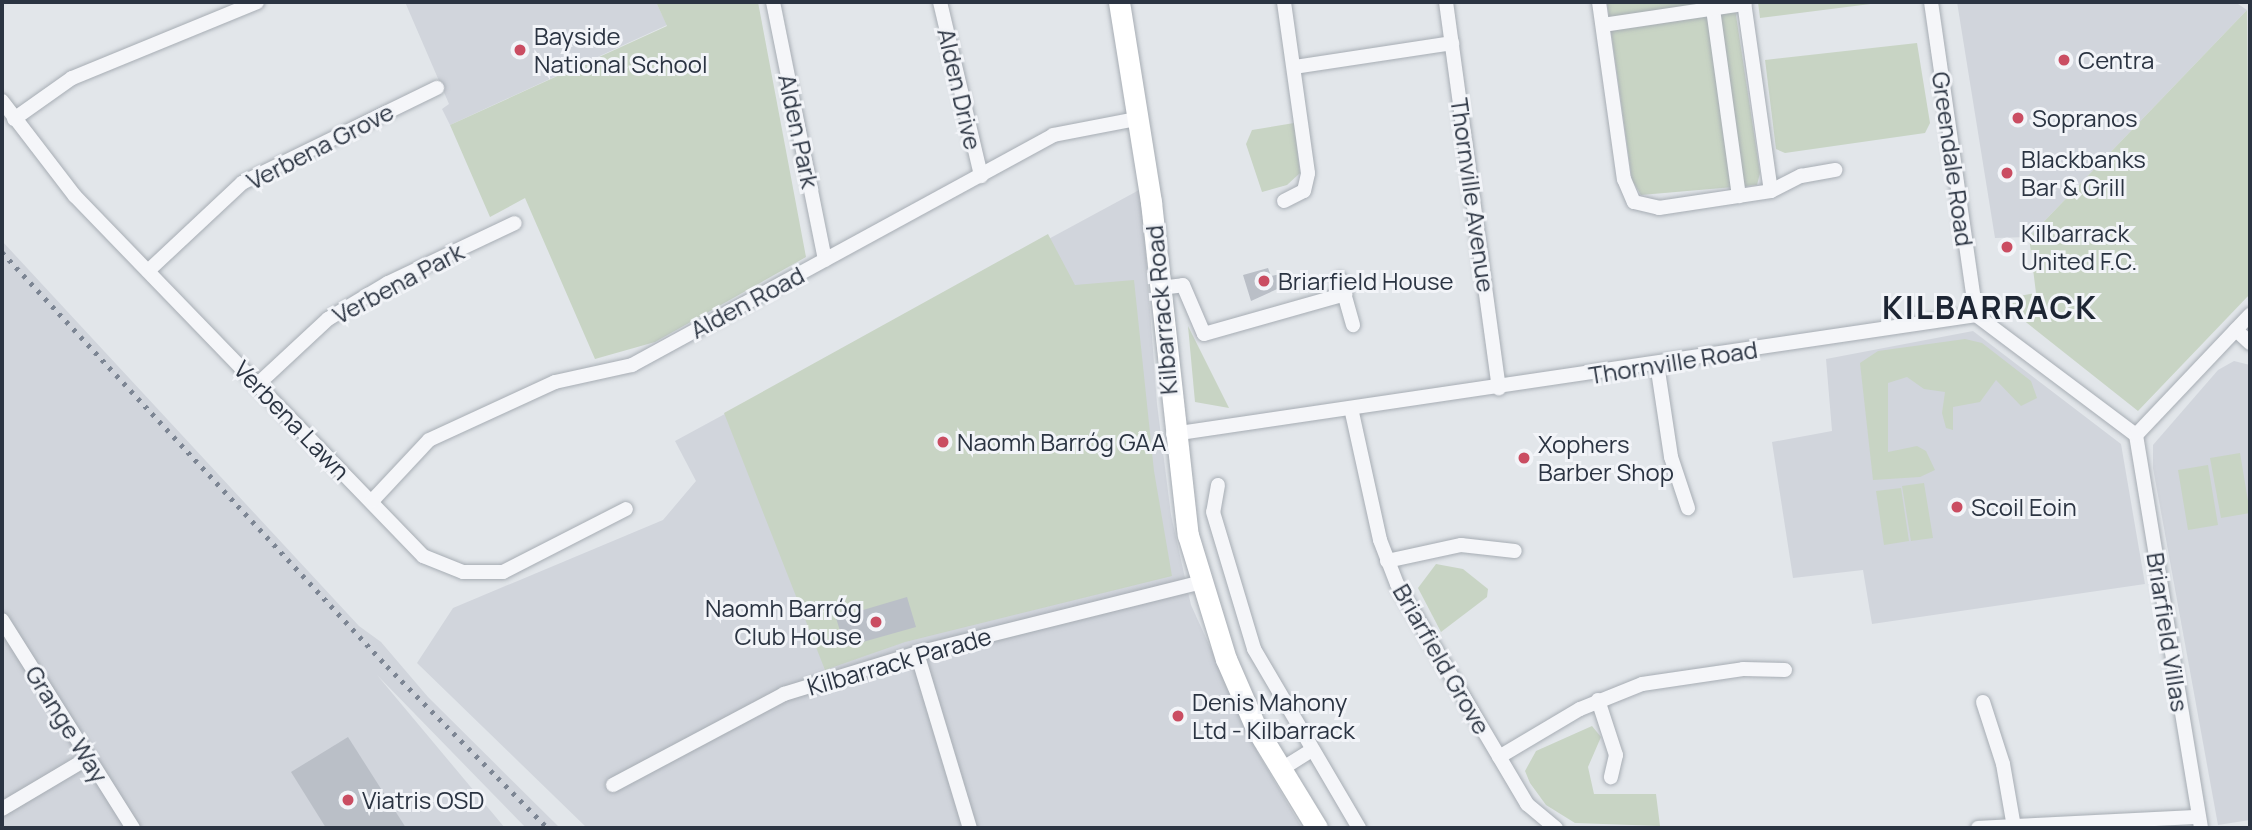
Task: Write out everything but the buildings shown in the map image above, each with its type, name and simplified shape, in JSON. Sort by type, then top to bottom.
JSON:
[{"type":"main road","name":"Kilbarrack Road","points":[[1119,2],[1160,288],[1173,434],[1201,582],[1231,671],[1280,770],[1317,828]]},
{"type":"street","points":[[14,119],[72,78],[257,2]]},
{"type":"street","name":"Alden Park","points":[[773,2],[825,260]]},
{"type":"street","name":"Alden Drive","points":[[940,2],[981,176]]},
{"type":"street","points":[[1284,2],[1308,173],[1304,191],[1284,201]]},
{"type":"street","name":"Thornville Avenue","points":[[1446,2],[1499,388]]},
{"type":"street","points":[[1599,2],[1624,179],[1634,202],[1659,208],[1771,191],[1801,177],[1835,170]]},
{"type":"street","name":"Greendale Road","points":[[1931,2],[1976,316]]},
{"type":"street","points":[[1603,25],[1744,3],[1771,191]]},
{"type":"street","points":[[1713,9],[1739,196]]},
{"type":"street","points":[[1294,67],[1452,43]]},
{"type":"street","name":"Verbena Grove","points":[[148,271],[242,183],[437,88]]},
{"type":"street","name":"Verbena Lawn","points":[[2,101],[67,186],[423,556],[481,575],[503,572],[626,509]]},
{"type":"street","name":"Alden Road","points":[[372,501],[429,440],[555,382],[632,365],[1053,135],[1136,120]]},
{"type":"street","name":"Verbena Park","points":[[258,384],[328,319],[388,283],[515,223]]},
{"type":"street","points":[[1340,279],[1353,325]]},
{"type":"street","points":[[1160,288],[1184,285],[1204,334],[1345,294]]},
{"type":"street","points":[[1976,316],[2136,435],[2250,315]]},
{"type":"street","name":"Thornville Road","points":[[1173,434],[1657,365],[1976,316]]},
{"type":"street","points":[[2236,330],[2250,343]]},
{"type":"street","points":[[1657,365],[1671,457],[1688,508]]},
{"type":"street","name":"Briarfield Grove","points":[[1351,408],[1387,561],[1425,638],[1527,804],[1556,828]]},
{"type":"street","name":"Briarfield Villas","points":[[2136,435],[2199,822]]},
{"type":"street","points":[[1218,485],[1213,512],[1232,590],[1254,649],[1311,751],[1359,828]]},
{"type":"street","name":"Briarfield Grove","points":[[1387,561],[1461,545],[1515,551]]},
{"type":"street","name":"Kilbarrack Parade","points":[[614,785],[784,694],[917,653],[1201,582]]},
{"type":"street","name":"Grange Way","points":[[2,620],[133,828]]},
{"type":"street","points":[[917,653],[970,828]]},
{"type":"street","name":"Briarfield Grove","points":[[1499,757],[1598,700],[1642,684],[1743,669],[1785,670]]},
{"type":"street","points":[[1598,700],[1616,755],[1611,777]]},
{"type":"street","points":[[1983,702],[2003,764],[2014,827]]},
{"type":"street","points":[[1280,770],[1311,751]]},
{"type":"street","points":[[2,809],[88,758]]},
{"type":"street","points":[[1978,828],[2199,822]]},
{"type":"shaded area","name":"Bayside National School","points":[[405,2],[656,2],[667,25],[450,125],[442,109],[449,104]]},
{"type":"shaded area","points":[[1957,2],[2235,2],[2247,10],[2029,237],[1995,238]]},
{"type":"shaded area","points":[[1141,189],[1157,404],[1171,515],[1191,605],[1259,755],[1302,828],[587,828],[417,663],[453,608],[663,520],[696,481],[675,441]]},
{"type":"shaded area","points":[[2,241],[359,626],[381,642],[428,697],[560,828],[526,828],[377,675],[505,828],[2,828]]},
{"type":"shaded area","name":"Scoil Eoin","points":[[1973,331],[2121,444],[2145,584],[1872,624],[1863,570],[1793,578],[1772,442],[1832,431],[1826,359]]},
{"type":"shaded area","points":[[2234,361],[2250,365],[2250,820],[2218,825],[2153,468],[2153,445],[2218,370]]},
{"type":"green space","points":[[656,2],[758,2],[806,257],[655,342],[595,359],[525,198],[490,217],[450,125],[667,26]]},
{"type":"green space","points":[[1607,2],[1734,2],[1760,173],[1757,185],[1641,195],[1632,180]]},
{"type":"green space","points":[[1758,2],[1886,2],[1760,18]]},
{"type":"green space","points":[[2247,10],[2250,294],[2138,411],[1998,300],[2036,293],[2029,237]]},
{"type":"green space","points":[[1917,43],[1930,123],[1925,133],[1785,153],[1776,149],[1765,60]]},
{"type":"green space","points":[[1294,123],[1300,173],[1287,185],[1262,192],[1246,144],[1252,130]]},
{"type":"green space","name":"Naomh Barróg GAA","points":[[1048,234],[1075,285],[1134,280],[1154,471],[1172,576],[905,642],[825,670],[724,413]]},
{"type":"green space","points":[[1188,326],[1229,408],[1195,402]]},
{"type":"green space","points":[[1965,339],[1982,343],[2031,381],[2037,398],[2021,406],[1996,380],[1980,402],[1953,407],[1953,430],[1946,428],[1942,413],[1945,392],[1924,389],[1907,377],[1888,383],[1888,452],[1917,446],[1926,451],[1935,470],[1920,477],[1873,480],[1860,363],[1878,351]]},
{"type":"green space","points":[[2240,453],[2250,513],[2221,518],[2210,458]]},
{"type":"green space","points":[[2208,465],[2218,525],[2188,530],[2178,470]]},
{"type":"green space","points":[[1924,483],[1933,538],[1911,541],[1902,486]]},
{"type":"green space","points":[[1901,488],[1909,541],[1884,545],[1876,491]]},
{"type":"green space","points":[[1436,564],[1463,569],[1488,589],[1487,597],[1441,632],[1418,588]]},
{"type":"green space","points":[[1592,726],[1601,737],[1588,767],[1594,794],[1656,794],[1660,826],[1575,823],[1546,805],[1530,783],[1525,771],[1536,751]]},
{"type":"railway","points":[[2,252],[387,666],[548,828]]},
{"type":"place","name":"Bayside National School","points":[[520,50]]},
{"type":"place","name":"Centra","points":[[2064,60]]},
{"type":"place","name":"Sopranos","points":[[2018,118]]},
{"type":"place","name":"Blackbanks Bar & Grill","points":[[2007,173]]},
{"type":"place","name":"Kilbarrack United F.C.","points":[[2007,247]]},
{"type":"place","name":"Briarfield House","points":[[1264,281]]},
{"type":"place","name":"Naomh Barróg GAA","points":[[943,442]]},
{"type":"place","name":"Xophers Barber Shop","points":[[1524,458]]},
{"type":"place","name":"Scoil Eoin","points":[[1957,507]]},
{"type":"place","name":"Naomh Barróg Club House","points":[[876,622]]},
{"type":"place","name":"Denis Mahony Ltd - Kilbarrack","points":[[1178,716]]},
{"type":"place","name":"Viatris OSD","points":[[348,800]]},
{"type":"district","name":"KILBARRACK","points":[[1990,307]]}]
